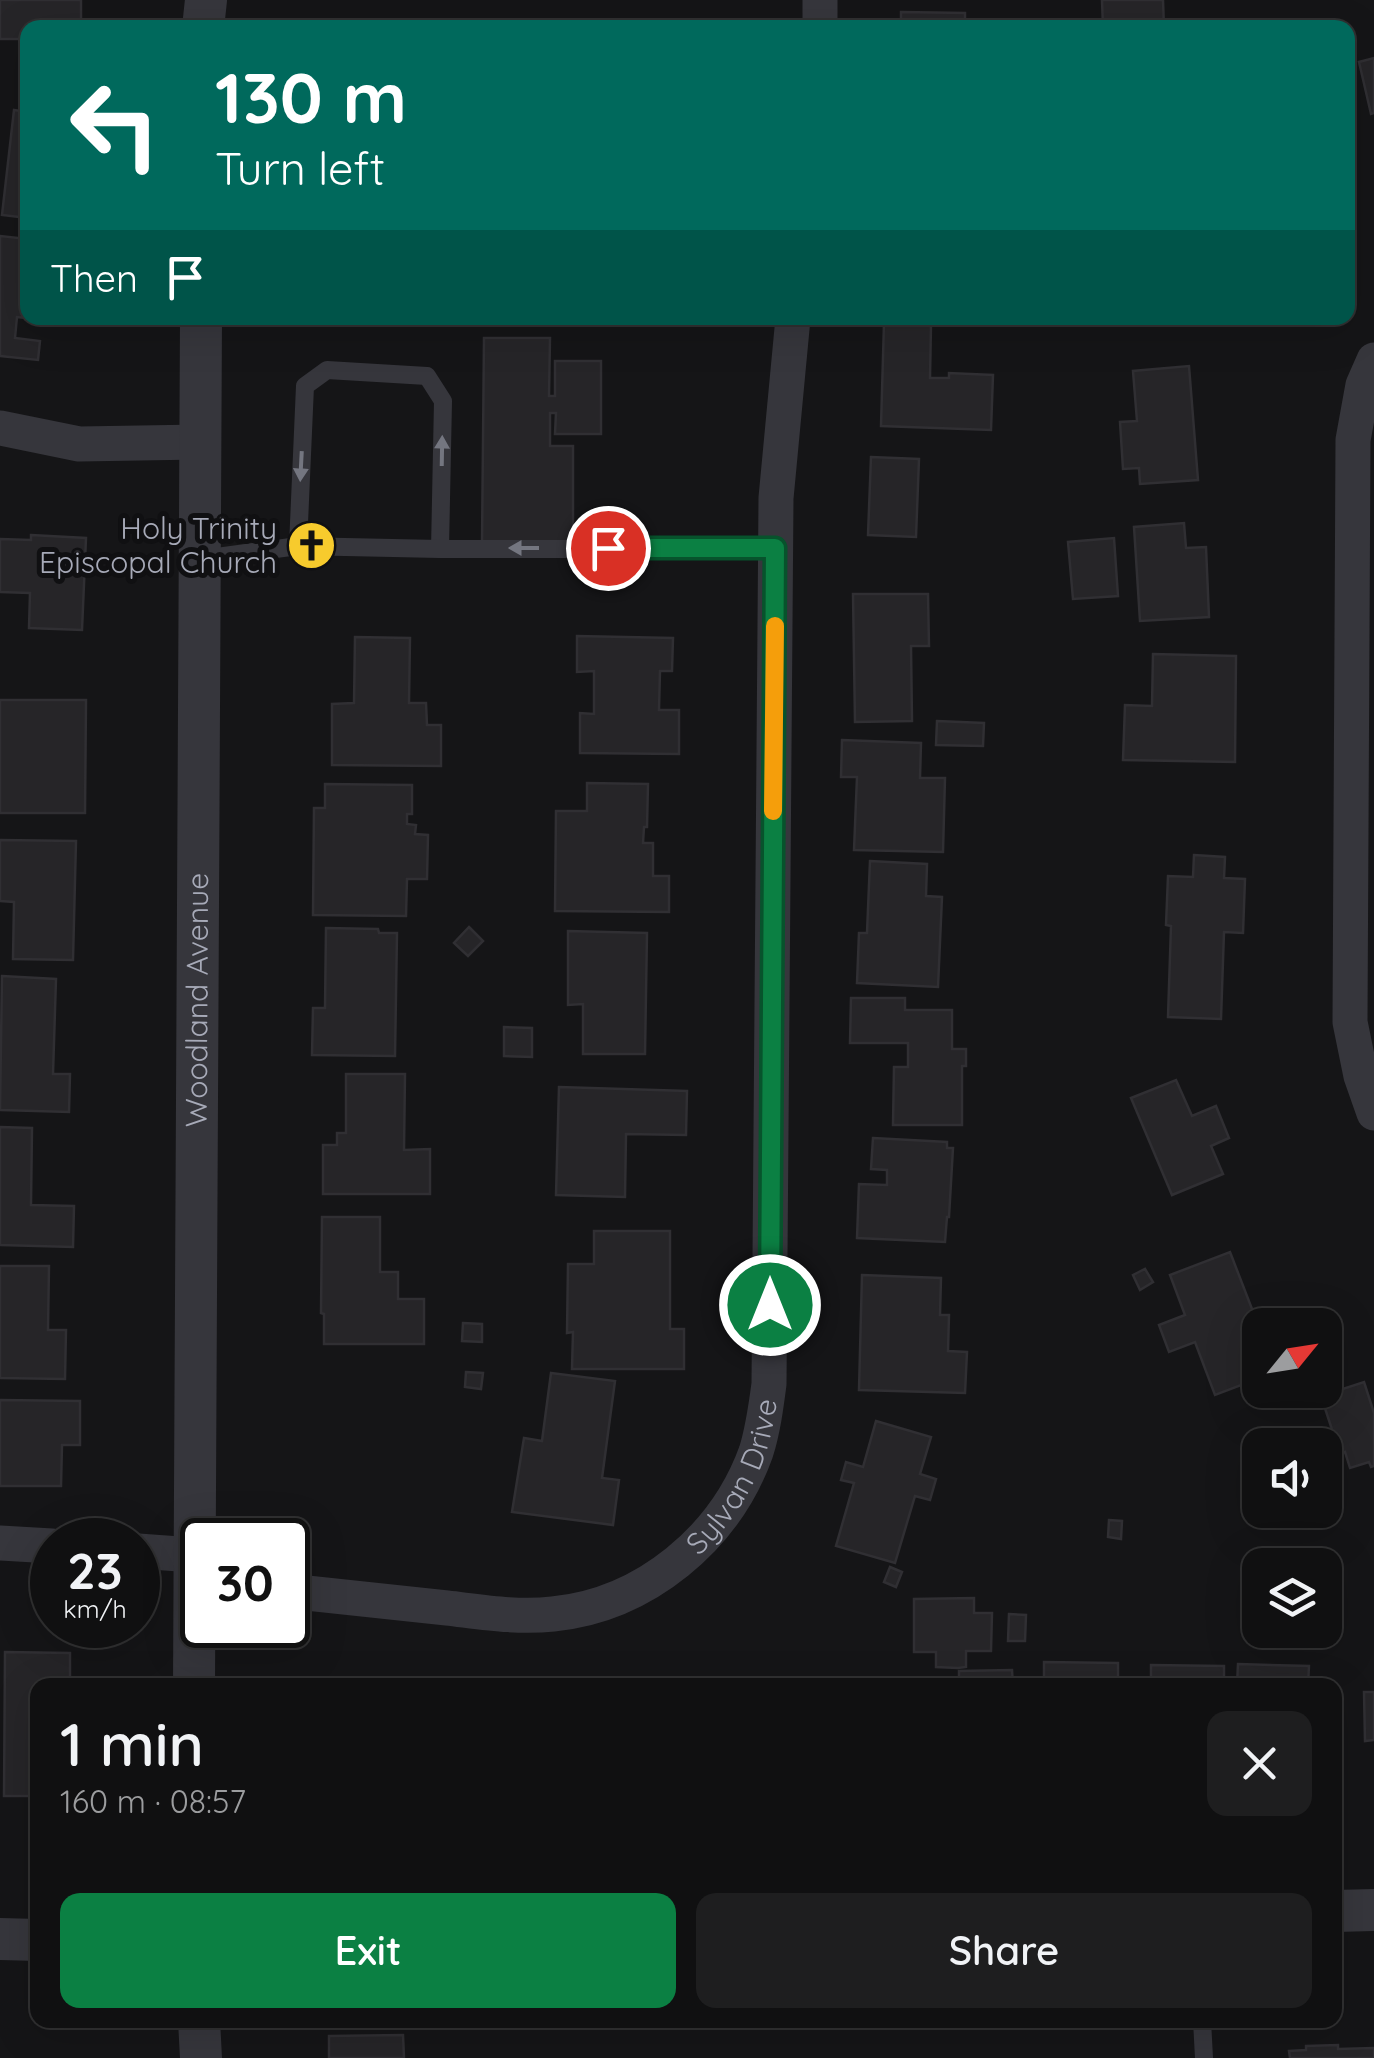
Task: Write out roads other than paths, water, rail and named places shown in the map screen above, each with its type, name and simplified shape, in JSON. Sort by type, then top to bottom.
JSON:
[{"type":"street","name":"Woodland Avenue","points":[[196,1518],[201,325]]},
{"type":"street","name":"Sylvan Drive","points":[[310,1593],[524,1616],[582,1610],[634,1591],[674,1565],[724,1513],[747,1472],[762,1428],[769,1384],[776,498],[792,325]]},
{"type":"street","points":[[1374,360],[1363,385],[1354,440],[1363,743],[1350,1022],[1361,1076],[1374,1113]]},
{"type":"street","points":[[0,428],[78,444],[200,442]]},
{"type":"street","points":[[0,1543],[30,1545]]},
{"type":"street","name":"Woodland Avenue","points":[[194,1678],[195,1648]]},
{"type":"street","points":[[1342,1911],[1374,1910]]},
{"type":"street","points":[[0,1940],[30,1940]]},
{"type":"street","points":[[199,2028],[200,2058]]},
{"type":"lane","points":[[298,546],[305,386],[328,370],[427,376],[443,400],[440,548]]},
{"type":"lane","points":[[200,559],[298,546],[775,548]]},
{"type":"lane","points":[[1202,2028],[1204,2058]]},
{"type":"place","name":"Holy Trinity Episcopal Church","points":[[312,546]]}]
